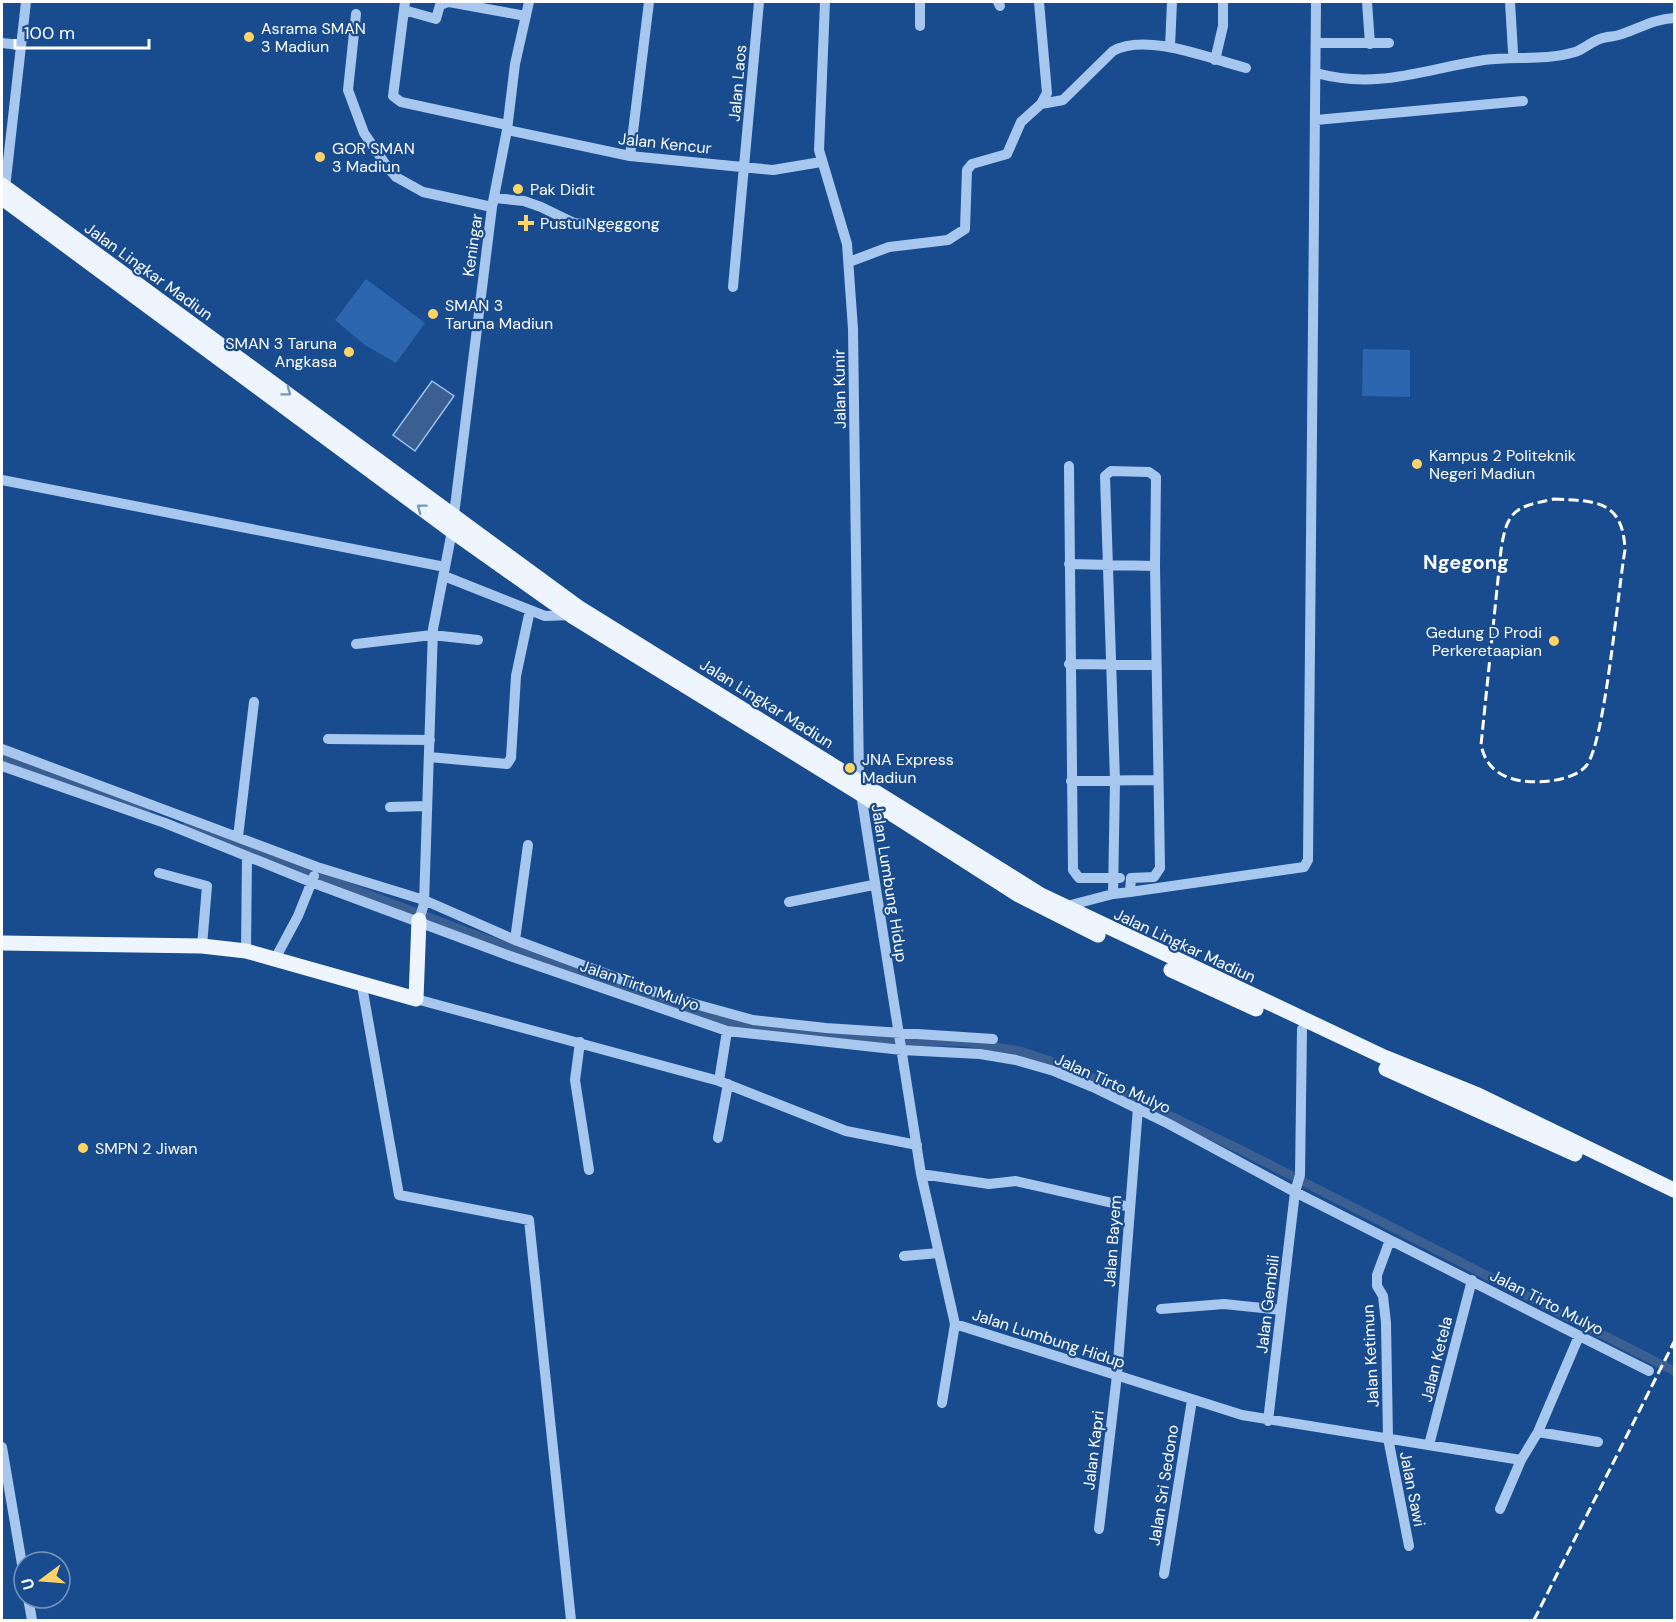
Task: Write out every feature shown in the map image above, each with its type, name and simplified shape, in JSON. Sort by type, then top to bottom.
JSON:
[{"type":"main road","name":"Jalan Lingkar Madiun","points":[[3,190],[452,524],[575,612],[860,787],[1062,907],[1476,1101],[1674,1190]]},
{"type":"main road","name":"Jalan Lingkar Madiun","points":[[860,787],[1039,907],[1302,1029],[1476,1101],[1674,1200]]},
{"type":"main road","points":[[2,943],[202,946],[246,951],[362,986],[416,999],[419,921]]},
{"type":"street","points":[[3,190],[26,2]]},
{"type":"street","points":[[404,6],[436,19],[440,5],[448,2],[526,16]]},
{"type":"street","name":"Keningar","points":[[419,921],[424,902],[432,635],[452,524],[493,202],[507,128],[515,64],[529,2]]},
{"type":"street","points":[[630,156],[649,2]]},
{"type":"street","name":"Jalan Laos","points":[[733,287],[759,2]]},
{"type":"street","name":"Jalan Kunir","points":[[825,2],[819,144],[821,162],[845,234],[849,262],[856,444],[860,787]]},
{"type":"street","points":[[920,2],[920,26]]},
{"type":"street","points":[[849,262],[889,247],[940,242],[958,236],[967,222],[967,170],[972,164],[1007,154],[1021,122],[1045,99],[1047,87],[1039,2]]},
{"type":"street","points":[[1170,47],[1172,2]]},
{"type":"street","points":[[1215,60],[1223,26],[1223,2]]},
{"type":"street","points":[[1062,907],[1113,894],[1304,867],[1308,860],[1316,2]]},
{"type":"street","points":[[1367,2],[1370,44]]},
{"type":"street","points":[[1510,2],[1513,52]]},
{"type":"street","name":"Jalan Kencur","points":[[404,6],[393,96],[401,102],[630,156],[773,170],[821,162]]},
{"type":"street","points":[[356,14],[348,90],[364,133],[396,177],[423,192],[493,202],[532,204],[574,223],[608,227]]},
{"type":"street","points":[[1316,73],[1339,78],[1385,79],[1424,74],[1481,61],[1554,57],[1579,51],[1598,40],[1626,33],[1647,22],[1674,18]]},
{"type":"street","points":[[2,43],[20,45]]},
{"type":"street","points":[[1316,44],[1389,43]]},
{"type":"street","points":[[1041,104],[1063,100],[1113,51],[1123,46],[1170,47],[1246,68]]},
{"type":"street","points":[[1316,120],[1523,101]]},
{"type":"street","points":[[1068,466],[1073,870],[1079,878],[1113,879],[1154,877],[1160,871],[1157,780],[1156,477],[1149,472],[1111,471],[1105,476],[1115,781],[1113,879],[1113,894]]},
{"type":"street","points":[[2,480],[445,572],[530,610],[553,617],[575,612]]},
{"type":"street","points":[[1069,564],[1155,566]]},
{"type":"street","points":[[429,758],[507,764],[511,758],[516,676],[530,610]]},
{"type":"street","points":[[356,644],[432,635],[478,640]]},
{"type":"street","points":[[1070,664],[1156,665]]},
{"type":"street","points":[[238,837],[254,702]]},
{"type":"street","points":[[328,739],[430,740]]},
{"type":"street","points":[[2,749],[238,837],[314,875]]},
{"type":"street","points":[[2,766],[247,856],[424,902],[515,940],[666,996],[753,1020],[826,1028],[993,1039]]},
{"type":"street","points":[[1071,780],[1157,780]]},
{"type":"street","name":"Jalan Lumbung Hidup","points":[[860,787],[873,885],[902,1048],[921,1174],[955,1324],[1192,1400],[1268,1421],[1521,1460]]},
{"type":"street","points":[[390,807],[427,806]]},
{"type":"street","points":[[515,940],[528,844]]},
{"type":"street","points":[[246,951],[247,856]]},
{"type":"street","points":[[159,873],[207,885],[202,946]]},
{"type":"street","points":[[275,959],[298,916],[314,875]]},
{"type":"street","name":"Jalan Tirto Mulyo","points":[[314,875],[419,921],[727,1031],[969,1053],[1016,1060],[1054,1071],[1138,1108],[1390,1240],[1649,1371]]},
{"type":"street","points":[[1130,892],[1131,878]]},
{"type":"street","points":[[789,902],[873,885]]},
{"type":"street","points":[[362,986],[399,1195],[528,1220],[571,1620]]},
{"type":"street","points":[[416,999],[526,1031],[580,1042],[724,1082],[846,1131],[917,1145]]},
{"type":"street","name":"Jalan Gembili","points":[[1268,1421],[1295,1190],[1300,1175],[1302,1029]]},
{"type":"street","points":[[718,1138],[727,1031]]},
{"type":"street","points":[[580,1042],[575,1080],[589,1170]]},
{"type":"street","name":"Jalan Bayem","points":[[1117,1375],[1138,1108]]},
{"type":"street","points":[[921,1174],[989,1184],[1016,1181],[1130,1206]]},
{"type":"street","name":"Jalan Ketimun","points":[[1388,1438],[1386,1323],[1377,1275],[1390,1240]]},
{"type":"street","points":[[904,1256],[939,1253]]},
{"type":"street","name":"Jalan Ketela","points":[[1429,1445],[1472,1280]]},
{"type":"street","points":[[1161,1309],[1224,1304],[1281,1310]]},
{"type":"street","points":[[942,1403],[955,1324]]},
{"type":"street","points":[[1500,1509],[1521,1460],[1538,1432],[1579,1336]]},
{"type":"street","name":"Jalan Kapri","points":[[1099,1529],[1117,1375]]},
{"type":"street","name":"Jalan Sri Sedono","points":[[1164,1574],[1192,1400]]},
{"type":"street","points":[[1538,1432],[1598,1442]]},
{"type":"street","name":"Jalan Sawi","points":[[1388,1438],[1409,1545]]},
{"type":"street","points":[[2,1447],[20,1550]]},
{"type":"shaded area","points":[[366,279],[425,323],[396,363],[365,345],[335,320]]},
{"type":"shaded area","points":[[1363,349],[1410,350],[1410,397],[1362,396]]},
{"type":"shaded area","points":[[432,381],[454,396],[415,451],[393,435]]},
{"type":"waterway","points":[[2,757],[146,811]]},
{"type":"waterway","points":[[187,826],[507,947]]},
{"type":"waterway","points":[[503,945],[706,1016],[743,1026],[888,1041],[966,1042],[1020,1051],[1072,1068],[1241,1150],[1674,1371]]},
{"type":"railway","points":[[1554,499],[1594,503],[1613,512],[1619,521],[1625,550],[1605,698],[1593,752],[1586,766],[1572,776],[1552,781],[1531,782],[1507,777],[1496,771],[1485,757],[1481,745],[1501,550],[1506,526],[1515,512],[1522,508],[1554,499]]},
{"type":"railway","points":[[1534,1620],[1674,1342]]},
{"type":"place","name":"Asrama SMAN 3 Madiun","points":[[249,37]]},
{"type":"place","name":"GOR SMAN 3 Madiun","points":[[320,157]]},
{"type":"place","name":"Pak Didit","points":[[518,189]]},
{"type":"place","name":"Pustu Ngeggong","points":[[526,223]]},
{"type":"place","name":"SMAN 3 Taruna Madiun","points":[[433,314]]},
{"type":"place","name":"SMAN 3 Taruna Angkasa","points":[[349,352]]},
{"type":"place","name":"Kampus 2 Politeknik Negeri Madiun","points":[[1417,464]]},
{"type":"place","name":"Gedung D Prodi Perkeretaapian","points":[[1554,641]]},
{"type":"place","name":"JNA Express Madiun","points":[[850,768]]},
{"type":"place","name":"SMPN 2 Jiwan","points":[[83,1148]]},
{"type":"district","name":"Ngegong","points":[[1466,562]]}]
